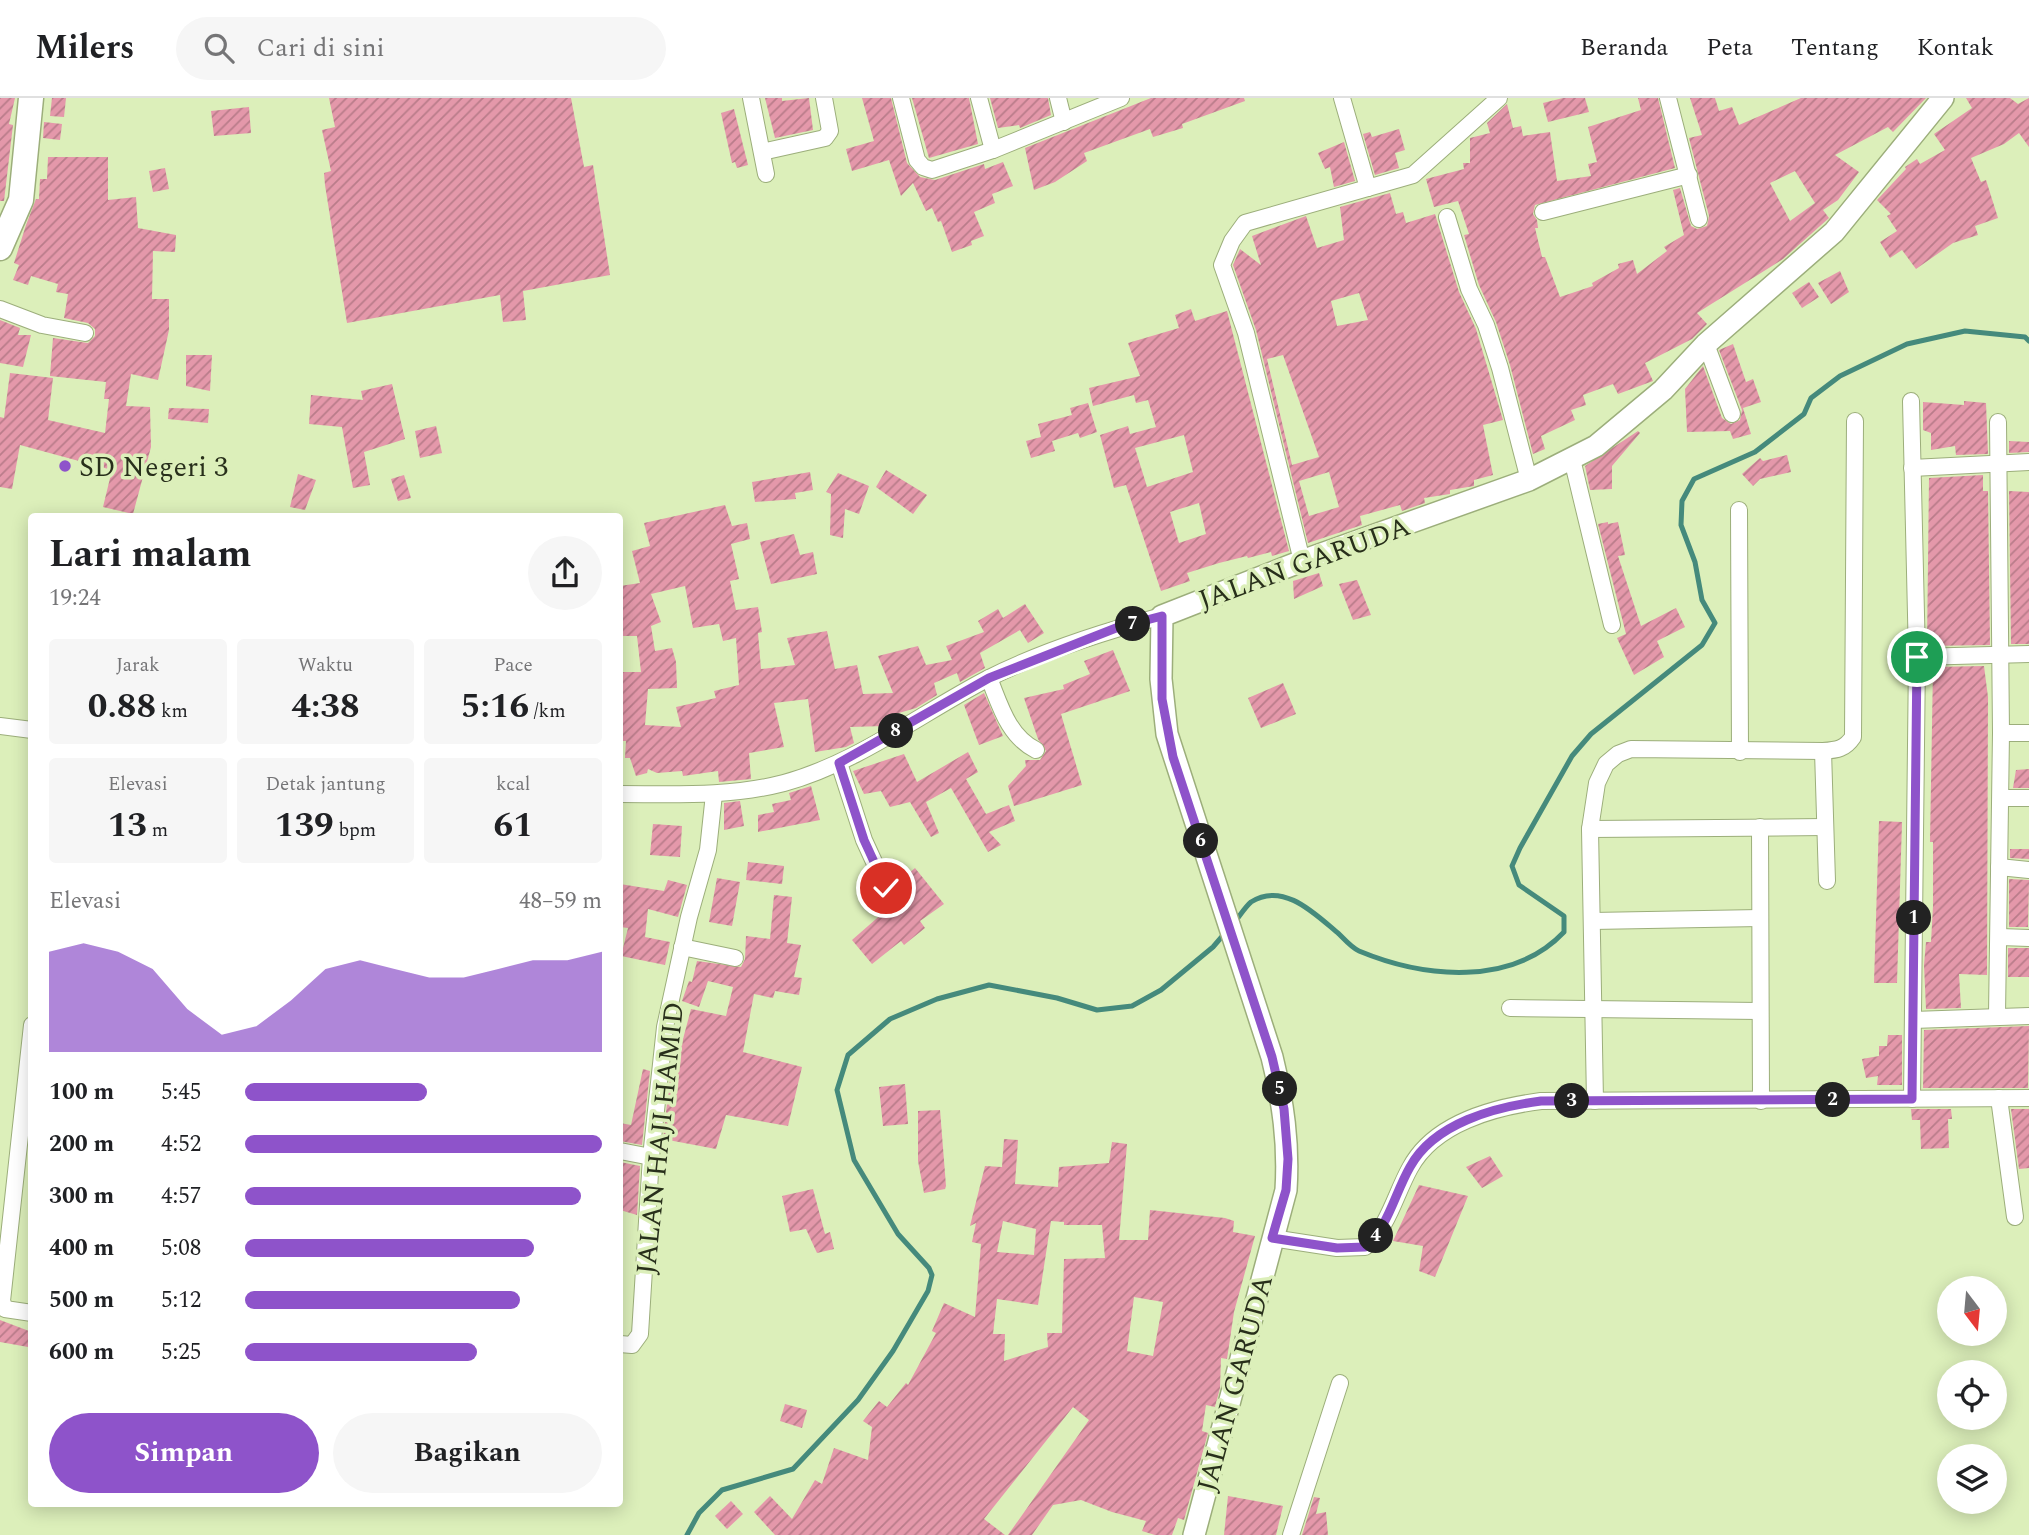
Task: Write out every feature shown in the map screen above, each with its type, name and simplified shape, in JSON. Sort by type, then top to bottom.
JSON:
[{"type":"main road","points":[[0,248],[21,201],[31,98]]},
{"type":"street","points":[[751,98],[766,174]]},
{"type":"street","points":[[762,152],[825,138],[830,131],[824,98]]},
{"type":"street","points":[[901,98],[917,160],[922,167],[941,168],[1121,98]]},
{"type":"street","points":[[979,98],[993,150]]},
{"type":"street","points":[[1058,98],[1064,122]]},
{"type":"street","points":[[1342,98],[1368,188]]},
{"type":"street","points":[[1303,561],[1246,333],[1222,262],[1231,241],[1245,223],[1413,175],[1499,98]]},
{"type":"street","points":[[1668,98],[1699,219]]},
{"type":"street","name":"JALAN GARUDA","points":[[1192,1532],[1286,1190],[1288,1159],[1284,1109],[1272,1057],[1170,745],[1162,699],[1162,616],[1303,561],[1528,480],[1572,459],[1625,425],[1663,390],[1706,344],[1834,232],[1943,98]]},
{"type":"street","points":[[1543,212],[1689,175]]},
{"type":"street","points":[[1447,217],[1469,289],[1486,325],[1500,368],[1528,480]]},
{"type":"street","points":[[0,309],[42,325],[85,333]]},
{"type":"street","points":[[1706,344],[1732,414]]},
{"type":"street","points":[[1911,401],[1917,657],[1912,1099]]},
{"type":"street","points":[[1595,1101],[1590,829],[1597,783],[1606,764],[1618,754],[1631,749],[1823,751],[1842,749],[1853,737],[1855,421]]},
{"type":"street","points":[[1997,1015],[2001,798],[1998,422]]},
{"type":"street","points":[[1572,459],[1612,625]]},
{"type":"street","points":[[1912,468],[2029,462]]},
{"type":"street","points":[[1739,510],[1740,752]]},
{"type":"street","points":[[623,794],[714,794],[783,783],[839,763],[989,678],[1116,628],[1162,616]]},
{"type":"street","points":[[1917,657],[2029,654]]},
{"type":"street","points":[[989,678],[1012,728],[1025,744],[1036,750]]},
{"type":"street","points":[[0,726],[28,730]]},
{"type":"street","points":[[2001,733],[2029,733]]},
{"type":"street","points":[[1823,751],[1827,881]]},
{"type":"street","points":[[839,763],[864,840],[886,888]]},
{"type":"street","name":"JALAN HAJI HAMID","points":[[623,1345],[632,1345],[640,1334],[651,1157],[665,1027],[682,947],[708,850],[714,794]]},
{"type":"street","points":[[2001,798],[2029,798]]},
{"type":"street","points":[[1759,827],[1761,1101]]},
{"type":"street","points":[[1590,829],[1825,827]]},
{"type":"street","points":[[1999,867],[2029,870]]},
{"type":"street","points":[[1592,921],[1760,918]]},
{"type":"street","points":[[2000,937],[2029,938]]},
{"type":"street","points":[[682,947],[735,958]]},
{"type":"street","points":[[1510,1008],[1760,1010]]},
{"type":"street","points":[[1913,1020],[1997,1015],[2029,1016]]},
{"type":"street","points":[[28,1062],[2,1301],[5,1309],[28,1312]]},
{"type":"street","points":[[1999,1098],[2015,1217]]},
{"type":"street","points":[[1272,1238],[1337,1248],[1365,1247],[1381,1230],[1410,1165],[1436,1140],[1474,1117],[1502,1106],[1541,1101],[2029,1098]]},
{"type":"street","points":[[623,1152],[651,1157]]},
{"type":"street","points":[[1291,1535],[1340,1383]]},
{"type":"building","points":[[0,98],[15,98],[9,124],[13,125],[4,201],[0,201]]},
{"type":"building","points":[[52,98],[66,98],[64,117],[50,116]]},
{"type":"building","points":[[329,98],[571,98],[584,167],[593,165],[610,275],[523,291],[526,320],[503,322],[500,295],[347,323],[324,173],[331,171],[322,130],[335,127]]},
{"type":"building","points":[[765,98],[782,98],[782,101],[809,98],[813,130],[775,138]]},
{"type":"building","points":[[862,98],[891,98],[907,163],[920,177],[935,180],[984,164],[985,169],[1003,162],[1013,186],[992,194],[995,203],[974,212],[984,236],[971,241],[972,245],[952,252],[941,221],[938,222],[932,208],[926,211],[913,183],[901,196],[889,160],[852,171],[846,149],[874,141]]},
{"type":"building","points":[[912,98],[969,98],[978,144],[929,158]]},
{"type":"building","points":[[990,98],[1048,98],[1051,115],[1020,128],[1019,125],[998,128]]},
{"type":"building","points":[[1151,98],[1244,98],[1245,101],[1182,124],[1183,128],[1153,137],[1150,129],[1084,153],[1087,161],[1055,182],[1034,190],[1025,148]]},
{"type":"building","points":[[1563,98],[1585,98],[1589,112],[1548,122],[1543,103]]},
{"type":"building","points":[[1638,98],[1658,98],[1675,168],[1535,205],[1533,214],[1537,220],[1538,228],[1535,228],[1542,257],[1545,257],[1560,297],[1593,286],[1592,283],[1619,268],[1618,264],[1633,260],[1637,274],[1667,251],[1664,247],[1684,235],[1673,190],[1680,188],[1691,226],[1697,229],[1707,226],[1709,216],[1689,138],[1702,135],[1690,98],[1715,98],[1719,111],[1732,107],[1739,125],[1801,98],[1926,98],[1893,132],[1888,127],[1835,155],[1859,172],[1838,200],[1823,210],[1829,218],[1783,259],[1697,313],[1707,324],[1692,339],[1645,363],[1653,381],[1618,394],[1613,384],[1583,395],[1586,405],[1571,410],[1575,420],[1541,436],[1545,449],[1533,454],[1510,365],[1496,322],[1479,285],[1464,235],[1469,234],[1458,201],[1434,207],[1426,179],[1464,169],[1463,163],[1470,163],[1470,138],[1490,133],[1487,123],[1507,104],[1513,128],[1521,126],[1523,136],[1550,132],[1557,181],[1591,176],[1588,164],[1597,162],[1588,127],[1641,110]],"holes":[[[1795,171],[1815,203],[1790,221],[1770,183]]]},
{"type":"building","points":[[1966,98],[2010,98],[2018,104],[2029,98],[2029,147],[2019,133],[2004,144],[1971,158],[1981,182],[1986,180],[1998,218],[1975,226],[1978,235],[1953,243],[1916,269],[1902,250],[1890,258],[1880,242],[1897,231],[1887,216],[1891,214],[1877,200],[1905,167],[1917,159],[1920,164],[1945,150],[1934,134],[1972,108]]},
{"type":"building","points":[[249,107],[251,133],[214,136],[211,111]]},
{"type":"building","points":[[734,109],[748,165],[737,168],[735,162],[732,163],[721,113]]},
{"type":"building","points":[[44,122],[62,124],[60,140],[43,138]]},
{"type":"building","points":[[1399,129],[1405,150],[1395,153],[1399,168],[1375,175],[1363,134],[1370,132],[1372,137]]},
{"type":"building","points":[[1344,142],[1355,181],[1334,187],[1330,167],[1325,169],[1318,153]]},
{"type":"building","points":[[48,157],[108,157],[108,200],[136,197],[138,228],[176,235],[175,252],[153,251],[152,299],[169,299],[169,330],[158,380],[131,374],[126,406],[150,407],[151,447],[133,513],[103,507],[112,470],[20,445],[12,489],[0,487],[0,417],[4,418],[10,373],[53,378],[48,420],[105,433],[109,399],[104,399],[106,382],[50,376],[53,338],[88,343],[95,336],[95,329],[88,323],[64,318],[68,294],[56,292],[58,284],[31,276],[28,285],[13,280],[19,265],[14,263],[26,225],[36,199],[39,199],[40,179],[47,179]]},
{"type":"building","points":[[165,168],[169,189],[153,192],[149,171]]},
{"type":"building","points":[[1390,193],[1396,214],[1403,212],[1406,223],[1435,214],[1459,292],[1476,329],[1503,420],[1483,425],[1493,475],[1474,480],[1474,486],[1450,490],[1450,494],[1424,498],[1425,503],[1402,511],[1400,505],[1360,516],[1362,525],[1308,543],[1256,330],[1233,265],[1240,249],[1261,265],[1252,236],[1306,216],[1317,248],[1344,240],[1340,207]],"holes":[[[1359,293],[1368,320],[1337,326],[1331,301]],[[1283,355],[1319,457],[1292,465],[1267,359]],[[1329,472],[1339,507],[1309,516],[1299,481]]]},
{"type":"building","points":[[1840,271],[1849,292],[1831,304],[1818,283]]},
{"type":"building","points":[[1809,282],[1819,297],[1802,308],[1792,293]]},
{"type":"building","points":[[1191,309],[1195,321],[1227,311],[1289,551],[1272,556],[1271,552],[1248,558],[1247,556],[1187,573],[1190,581],[1161,591],[1126,485],[1114,488],[1100,435],[1128,426],[1130,434],[1156,427],[1148,400],[1136,403],[1134,395],[1093,406],[1089,388],[1140,376],[1128,343],[1179,328],[1175,315]],"holes":[[[1184,435],[1193,472],[1147,487],[1135,448]],[[1199,503],[1206,534],[1179,543],[1170,512]]]},
{"type":"building","points":[[0,320],[20,328],[18,335],[31,335],[23,367],[0,363]]},
{"type":"building","points":[[1733,344],[1746,382],[1753,379],[1761,402],[1743,408],[1751,434],[1733,439],[1730,431],[1687,432],[1685,389],[1703,366],[1722,418],[1731,424],[1740,420],[1742,410],[1719,350]]},
{"type":"building","points":[[186,355],[212,355],[210,391],[186,386]]},
{"type":"building","points":[[392,384],[405,439],[364,452],[370,485],[353,488],[342,427],[309,424],[311,395],[363,400],[361,391]]},
{"type":"building","points":[[1964,401],[1986,403],[1988,454],[1956,455],[1955,446],[1931,450],[1931,433],[1923,430],[1923,402],[1964,405]]},
{"type":"building","points":[[1088,403],[1097,432],[1080,438],[1078,433],[1052,441],[1055,451],[1031,458],[1026,441],[1041,437],[1038,424],[1072,415],[1070,408]]},
{"type":"building","points":[[169,408],[209,409],[208,423],[168,419]]},
{"type":"building","points":[[436,426],[442,453],[420,458],[415,431]]},
{"type":"building","points":[[1638,431],[1640,433],[1612,466],[1612,489],[1590,490],[1585,466]]},
{"type":"building","points":[[2009,441],[2029,442],[2029,452],[2009,453]]},
{"type":"building","points":[[1787,455],[1791,472],[1760,479],[1753,486],[1742,474],[1760,458],[1763,461]]},
{"type":"building","points":[[886,470],[927,495],[913,514],[876,487]]},
{"type":"building","points":[[810,472],[813,490],[795,493],[796,499],[755,502],[752,482]]},
{"type":"building","points":[[838,473],[869,486],[859,514],[845,509],[843,538],[830,535],[831,494],[826,492]]},
{"type":"building","points":[[298,474],[316,480],[305,510],[290,507]]},
{"type":"building","points":[[404,475],[411,498],[398,501],[391,479]]},
{"type":"building","points":[[1983,475],[1983,491],[1988,491],[1990,645],[1927,646],[1929,478]]},
{"type":"building","points":[[2009,491],[2029,492],[2029,644],[2011,644]]},
{"type":"building","points":[[725,505],[732,526],[747,523],[750,539],[731,544],[739,579],[730,581],[736,610],[758,607],[762,632],[758,633],[761,669],[795,665],[787,638],[827,631],[835,669],[857,665],[863,694],[893,693],[878,656],[918,646],[926,665],[952,660],[946,646],[984,632],[978,621],[998,609],[1003,618],[1025,604],[1044,633],[1028,643],[1020,630],[980,653],[985,668],[960,682],[957,673],[934,683],[937,695],[916,708],[892,715],[892,722],[885,726],[850,727],[854,743],[846,747],[815,752],[808,699],[774,703],[784,747],[749,753],[751,779],[719,782],[718,771],[683,776],[682,771],[657,773],[648,769],[647,773],[636,776],[630,758],[625,758],[623,672],[641,672],[637,636],[623,636],[623,586],[640,583],[632,551],[650,546],[644,523]],"holes":[[[685,586],[693,628],[719,624],[723,641],[736,638],[739,685],[714,691],[716,698],[676,707],[681,727],[645,725],[648,689],[677,688],[676,662],[672,648],[655,651],[651,626],[661,622],[651,594]]]},
{"type":"building","points":[[1618,522],[1625,555],[1618,556],[1641,626],[1676,608],[1685,627],[1657,641],[1664,657],[1634,675],[1617,638],[1626,634],[1598,524]]},
{"type":"building","points":[[794,534],[800,555],[813,552],[817,574],[771,584],[760,542]]},
{"type":"building","points":[[1319,573],[1323,586],[1294,599],[1293,581]]},
{"type":"building","points":[[1357,580],[1371,615],[1353,620],[1339,584]]},
{"type":"building","points":[[1113,650],[1130,691],[1061,714],[1082,785],[1014,806],[1008,786],[1026,766],[1025,760],[1040,760],[1046,751],[1038,739],[1024,698],[1064,689],[1063,685],[1090,674],[1084,661]]},
{"type":"building","points":[[1984,666],[1988,697],[1987,975],[1959,974],[1961,1008],[1926,1009],[1924,965],[1926,942],[1931,942],[1933,906],[1933,842],[1930,842],[1933,667]]},
{"type":"building","points":[[1283,683],[1296,714],[1261,728],[1248,698]]},
{"type":"building","points":[[984,693],[1003,736],[979,745],[964,705]]},
{"type":"building","points":[[968,752],[978,772],[966,779],[986,814],[1009,805],[1015,821],[989,832],[1001,845],[988,852],[951,788],[926,802],[939,833],[931,837],[910,802],[890,807],[881,791],[864,794],[853,771],[904,754],[917,782]]},
{"type":"building","points":[[2029,769],[2029,788],[2013,788],[2016,770]]},
{"type":"building","points":[[811,786],[820,820],[758,832],[758,815],[774,812],[772,804],[791,800],[789,793]]},
{"type":"building","points":[[740,801],[744,826],[724,830],[724,803]]},
{"type":"building","points":[[1879,821],[1902,822],[1897,983],[1874,983]]},
{"type":"building","points":[[653,824],[682,826],[680,857],[650,855]]},
{"type":"building","points":[[2010,849],[2029,849],[2029,859],[2010,858]]},
{"type":"building","points":[[748,862],[784,866],[782,884],[746,880]]},
{"type":"building","points":[[915,868],[944,904],[920,921],[925,928],[904,945],[901,941],[872,964],[852,940],[908,891],[900,881]]},
{"type":"building","points":[[717,878],[740,882],[732,926],[709,922]]},
{"type":"building","points":[[2009,879],[2029,880],[2028,927],[2009,927]]},
{"type":"building","points":[[668,880],[687,885],[678,917],[648,909],[645,937],[670,942],[665,965],[623,956],[628,928],[623,927],[623,884],[664,891]]},
{"type":"building","points":[[774,895],[792,897],[787,943],[801,945],[794,977],[802,978],[799,995],[775,991],[773,998],[754,994],[743,1052],[802,1067],[788,1126],[726,1115],[716,1149],[663,1139],[670,1077],[674,1073],[691,1009],[726,1016],[733,987],[708,981],[699,1007],[682,1001],[689,981],[692,982],[697,961],[741,967],[745,959],[746,936],[770,939]]},
{"type":"building","points":[[2008,948],[2029,948],[2029,977],[2008,977]]},
{"type":"building","points":[[2029,1026],[2028,1088],[1923,1088],[1924,1030]]},
{"type":"building","points":[[1888,1035],[1902,1035],[1902,1085],[1877,1085],[1878,1076],[1866,1078],[1862,1059],[1879,1056],[1879,1046],[1887,1046]]},
{"type":"building","points":[[643,1069],[650,1071],[642,1145],[623,1142],[623,1124],[631,1125]]},
{"type":"building","points":[[905,1084],[908,1124],[883,1126],[879,1087]]},
{"type":"building","points":[[1911,1109],[1951,1109],[1952,1119],[1948,1119],[1949,1148],[1921,1149],[1920,1120],[1912,1120]]},
{"type":"building","points":[[2011,1109],[2029,1109],[2029,1168],[2019,1169]]},
{"type":"building","points":[[940,1110],[946,1186],[945,1189],[924,1193],[918,1161],[918,1111]]},
{"type":"building","points":[[1004,1139],[1018,1140],[1015,1184],[1058,1187],[1059,1167],[1109,1163],[1112,1142],[1127,1144],[1119,1240],[1148,1240],[1150,1210],[1225,1218],[1234,1221],[1233,1232],[1255,1236],[1234,1312],[1227,1359],[1221,1358],[1220,1388],[1215,1407],[1206,1405],[1202,1431],[1208,1433],[1184,1520],[1178,1518],[1172,1535],[1155,1535],[1142,1531],[1146,1521],[1081,1500],[1053,1505],[1032,1535],[1008,1535],[1089,1420],[1073,1407],[984,1519],[1005,1535],[775,1535],[754,1512],[770,1496],[792,1519],[815,1480],[822,1484],[834,1448],[868,1460],[872,1427],[863,1421],[879,1401],[887,1407],[906,1383],[908,1385],[936,1333],[932,1331],[944,1303],[975,1317],[981,1244],[972,1242],[976,1223],[970,1226],[985,1166],[1002,1167]],"holes":[[[1003,1221],[1036,1229],[1034,1255],[997,1252]],[[1051,1221],[1064,1222],[1064,1225],[1102,1225],[1105,1258],[1064,1259],[1062,1333],[1047,1333],[1048,1347],[1004,1361],[1005,1334],[993,1334],[997,1299],[1038,1305]],[[1134,1297],[1163,1302],[1153,1356],[1127,1351]]]},
{"type":"building","points":[[1490,1156],[1503,1176],[1482,1188],[1466,1167]]},
{"type":"building","points":[[623,1163],[640,1166],[637,1215],[623,1211]]},
{"type":"building","points":[[1419,1185],[1468,1196],[1435,1277],[1419,1271],[1423,1246],[1393,1241]]},
{"type":"building","points":[[813,1189],[825,1234],[830,1232],[834,1249],[817,1253],[806,1229],[790,1232],[782,1196]]},
{"type":"building","points":[[0,1320],[28,1331],[28,1347],[0,1342]]},
{"type":"building","points":[[785,1404],[807,1410],[802,1428],[780,1421]]},
{"type":"building","points":[[1228,1496],[1283,1506],[1276,1535],[1224,1535]]},
{"type":"building","points":[[1314,1497],[1320,1498],[1316,1514],[1326,1512],[1328,1535],[1302,1535]]},
{"type":"building","points":[[731,1501],[743,1514],[727,1529],[715,1516]]},
{"type":"waterway","points":[[1234,923],[1251,902],[1275,895],[1299,903],[1310,910],[1356,950],[1411,967],[1466,972],[1493,969],[1519,962],[1543,950],[1564,932],[1564,916],[1519,885],[1512,866],[1520,848],[1572,756],[1591,734],[1702,645],[1715,623],[1702,600],[1695,562],[1681,525],[1682,501],[1694,479],[1755,452],[1804,414],[1811,398],[1840,376],[1907,344],[1965,331],[2025,337],[2029,341]]},
{"type":"waterway","points":[[687,1535],[699,1513],[722,1490],[793,1469],[858,1400],[893,1351],[928,1291],[932,1275],[929,1268],[898,1234],[854,1160],[837,1090],[848,1055],[890,1019],[937,999],[989,985],[1057,998],[1097,1010],[1132,1006],[1161,990],[1213,947],[1225,933]]},
{"type":"place","name":"SD Negeri 3","points":[[65,466]]},
{"type":"route","points":[[886,888],[864,840],[839,763],[989,678],[1116,628],[1162,616],[1161,679],[1167,734],[1272,1057],[1284,1109],[1288,1159],[1286,1190],[1272,1238],[1359,1249],[1365,1247],[1381,1230],[1410,1165],[1425,1149],[1463,1122],[1502,1106],[1541,1101],[1912,1099],[1917,657]]}]
